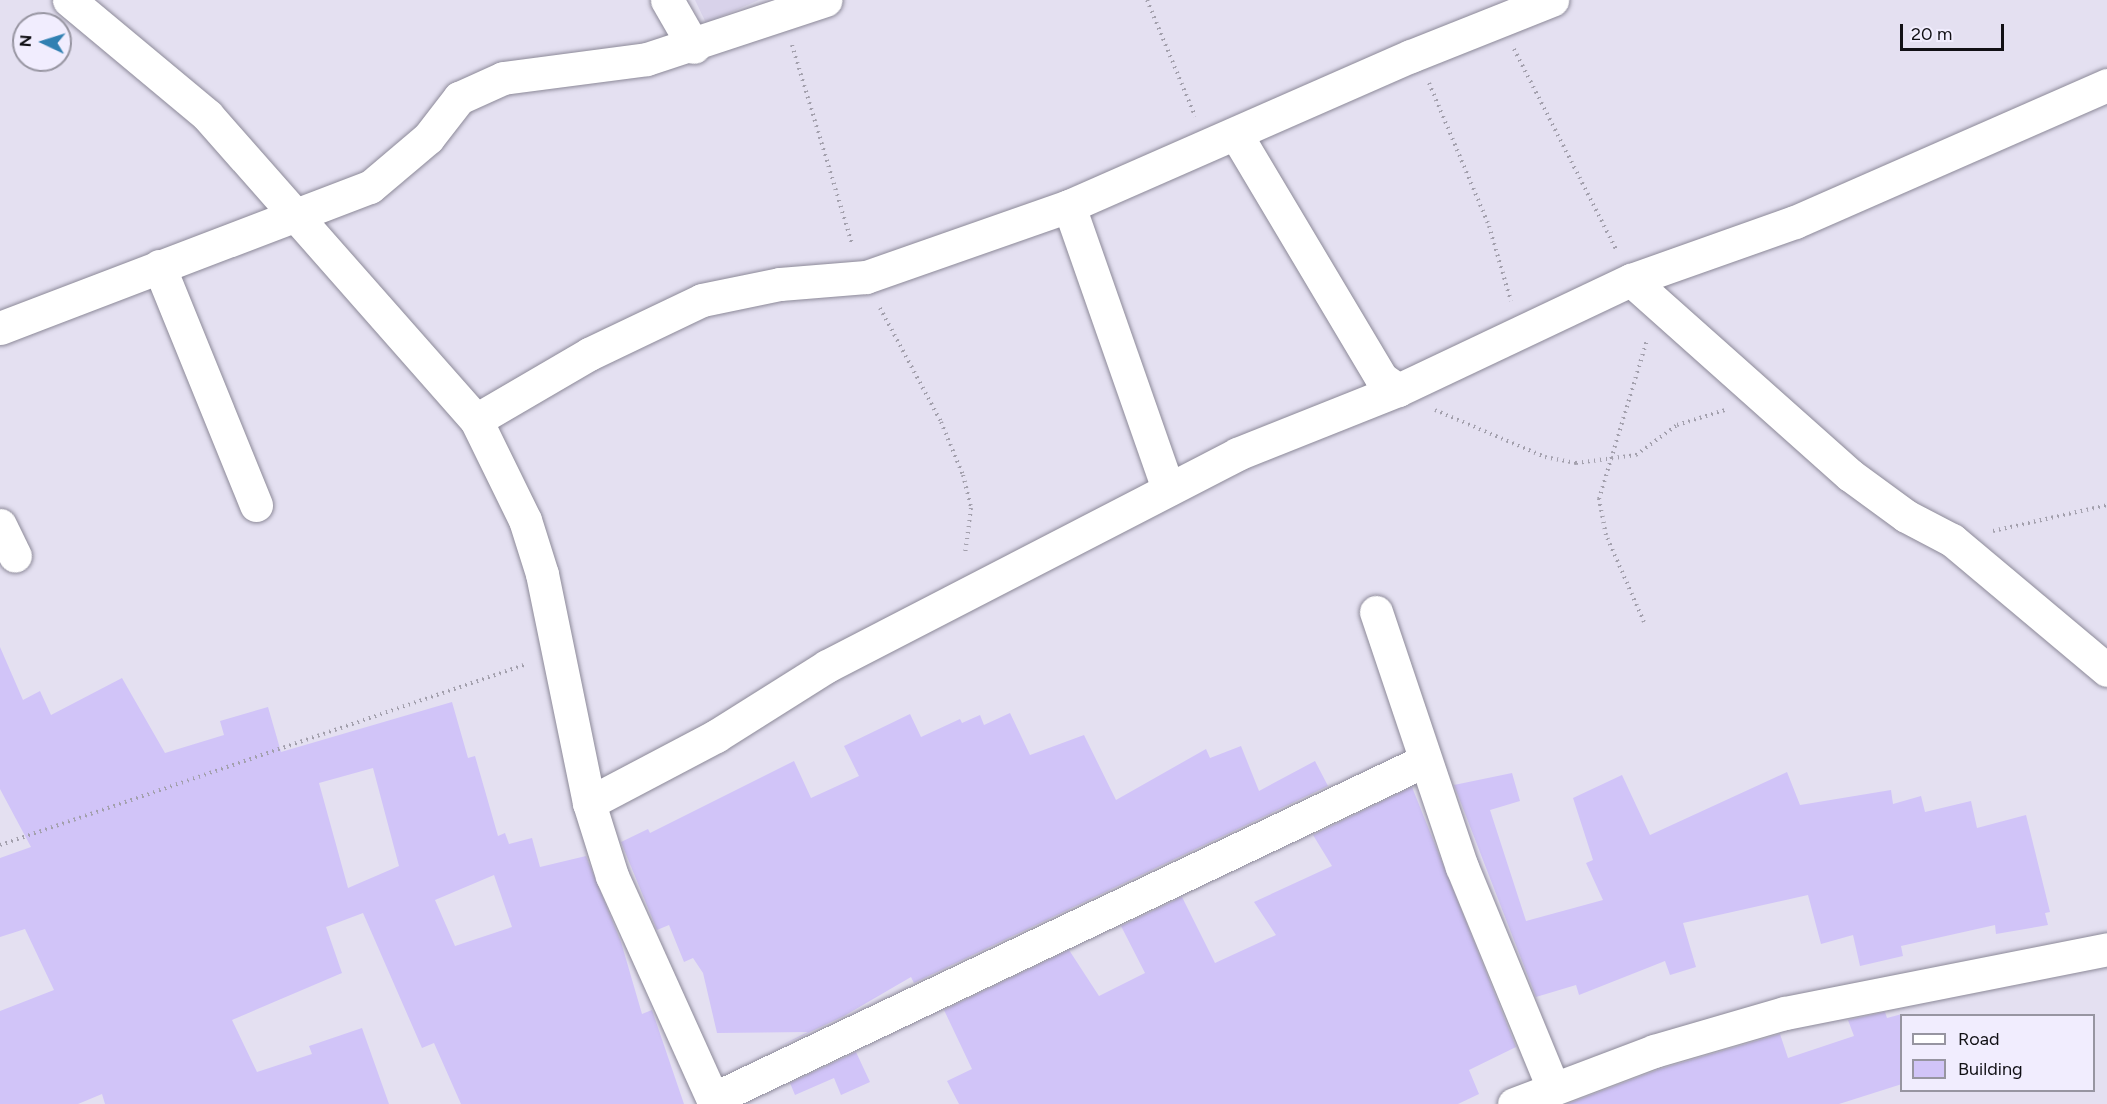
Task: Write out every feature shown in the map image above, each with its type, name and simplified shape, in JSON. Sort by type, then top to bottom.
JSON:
[{"type":"street","points":[[69,0],[166,75],[297,213],[476,420],[525,520],[561,650],[589,803],[612,876],[714,1101],[1424,761]]},
{"type":"street","points":[[667,0],[694,47]]},
{"type":"street","points":[[0,327],[379,181],[428,138],[459,98],[482,86],[503,78],[694,47],[825,0]]},
{"type":"street","points":[[476,420],[589,354],[702,300],[780,284],[866,278],[1069,206],[1223,142],[1411,56],[1552,0]]},
{"type":"street","points":[[589,803],[716,736],[836,661],[1237,453],[1398,390],[1518,337],[1631,280],[1796,222],[2107,85]]},
{"type":"street","points":[[1223,142],[1381,378],[1398,390]]},
{"type":"street","points":[[1069,206],[1168,489]]},
{"type":"street","points":[[159,266],[256,506]]},
{"type":"street","points":[[1631,280],[1876,495],[1952,540],[2107,670]]},
{"type":"street","points":[[0,525],[15,556]]},
{"type":"street","points":[[1376,612],[1424,761],[1462,867],[1552,1088]]},
{"type":"street","points":[[1514,1104],[1552,1088],[1785,1013],[2107,949]]},
{"type":"path","points":[[1147,0],[1223,142]]},
{"type":"path","points":[[1501,22],[1631,280]]},
{"type":"path","points":[[1411,56],[1431,86],[1489,226],[1518,337]]},
{"type":"path","points":[[1644,622],[1601,517],[1602,480],[1615,457],[1635,368],[1667,311]]},
{"type":"path","points":[[1398,390],[1545,457],[1576,463],[1636,455],[1677,425],[1707,414],[1773,406]]},
{"type":"path","points":[[1952,540],[2107,505]]},
{"type":"path","points":[[0,845],[241,759],[366,723],[561,650]]},
{"type":"shaded area","points":[[695,0],[759,0],[706,23]]},
{"type":"building","points":[[0,647],[23,700],[40,691],[51,715],[122,678],[165,753],[224,735],[220,721],[268,707],[281,752],[452,702],[468,758],[475,756],[498,836],[505,833],[509,844],[532,838],[540,867],[586,856],[621,942],[642,1014],[652,1010],[684,1104],[461,1104],[434,1043],[422,1048],[363,913],[326,927],[342,973],[232,1020],[257,1072],[312,1054],[309,1046],[362,1028],[389,1104],[105,1104],[102,1094],[78,1104],[0,1104],[0,1011],[54,990],[25,929],[0,937],[0,858],[31,847],[0,789]],"holes":[[[373,768],[399,866],[348,888],[319,783]],[[494,875],[512,927],[455,946],[435,900]]]},
{"type":"building","points":[[1010,713],[1030,755],[1084,735],[1116,800],[1206,749],[1210,758],[1241,746],[1259,791],[1315,761],[1328,786],[914,983],[911,977],[844,1016],[776,1048],[808,1032],[717,1033],[703,973],[693,958],[684,962],[669,925],[657,930],[621,842],[648,829],[650,833],[794,761],[811,798],[859,776],[844,746],[910,714],[921,737],[960,719],[962,723],[980,715],[984,725]]},
{"type":"building","points":[[1787,772],[1800,805],[1891,790],[1893,804],[1921,796],[1925,812],[1971,801],[1977,828],[2026,815],[2050,912],[2045,913],[2048,925],[1996,934],[1995,925],[1901,946],[1903,956],[1860,966],[1853,935],[1821,944],[1808,895],[1683,923],[1696,967],[1670,975],[1665,961],[1579,995],[1576,985],[1536,997],[1454,785],[1512,773],[1520,801],[1490,810],[1526,921],[1603,900],[1586,863],[1593,860],[1573,798],[1622,775],[1650,835]]},
{"type":"building","points":[[1412,787],[1516,1047],[1469,1070],[1479,1094],[1458,1104],[959,1104],[947,1081],[972,1069],[944,1010],[1069,950],[1099,996],[1145,973],[1121,926],[1182,897],[1215,963],[1276,935],[1254,902],[1332,866],[1313,835]]},
{"type":"building","points":[[1885,1012],[1887,1018],[1900,1015],[1900,1085],[1839,1104],[1567,1104],[1660,1069],[1780,1034],[1788,1058],[1854,1036],[1848,1020]]},
{"type":"building","points":[[856,1052],[870,1082],[841,1095],[834,1078],[795,1095],[790,1083]]}]
